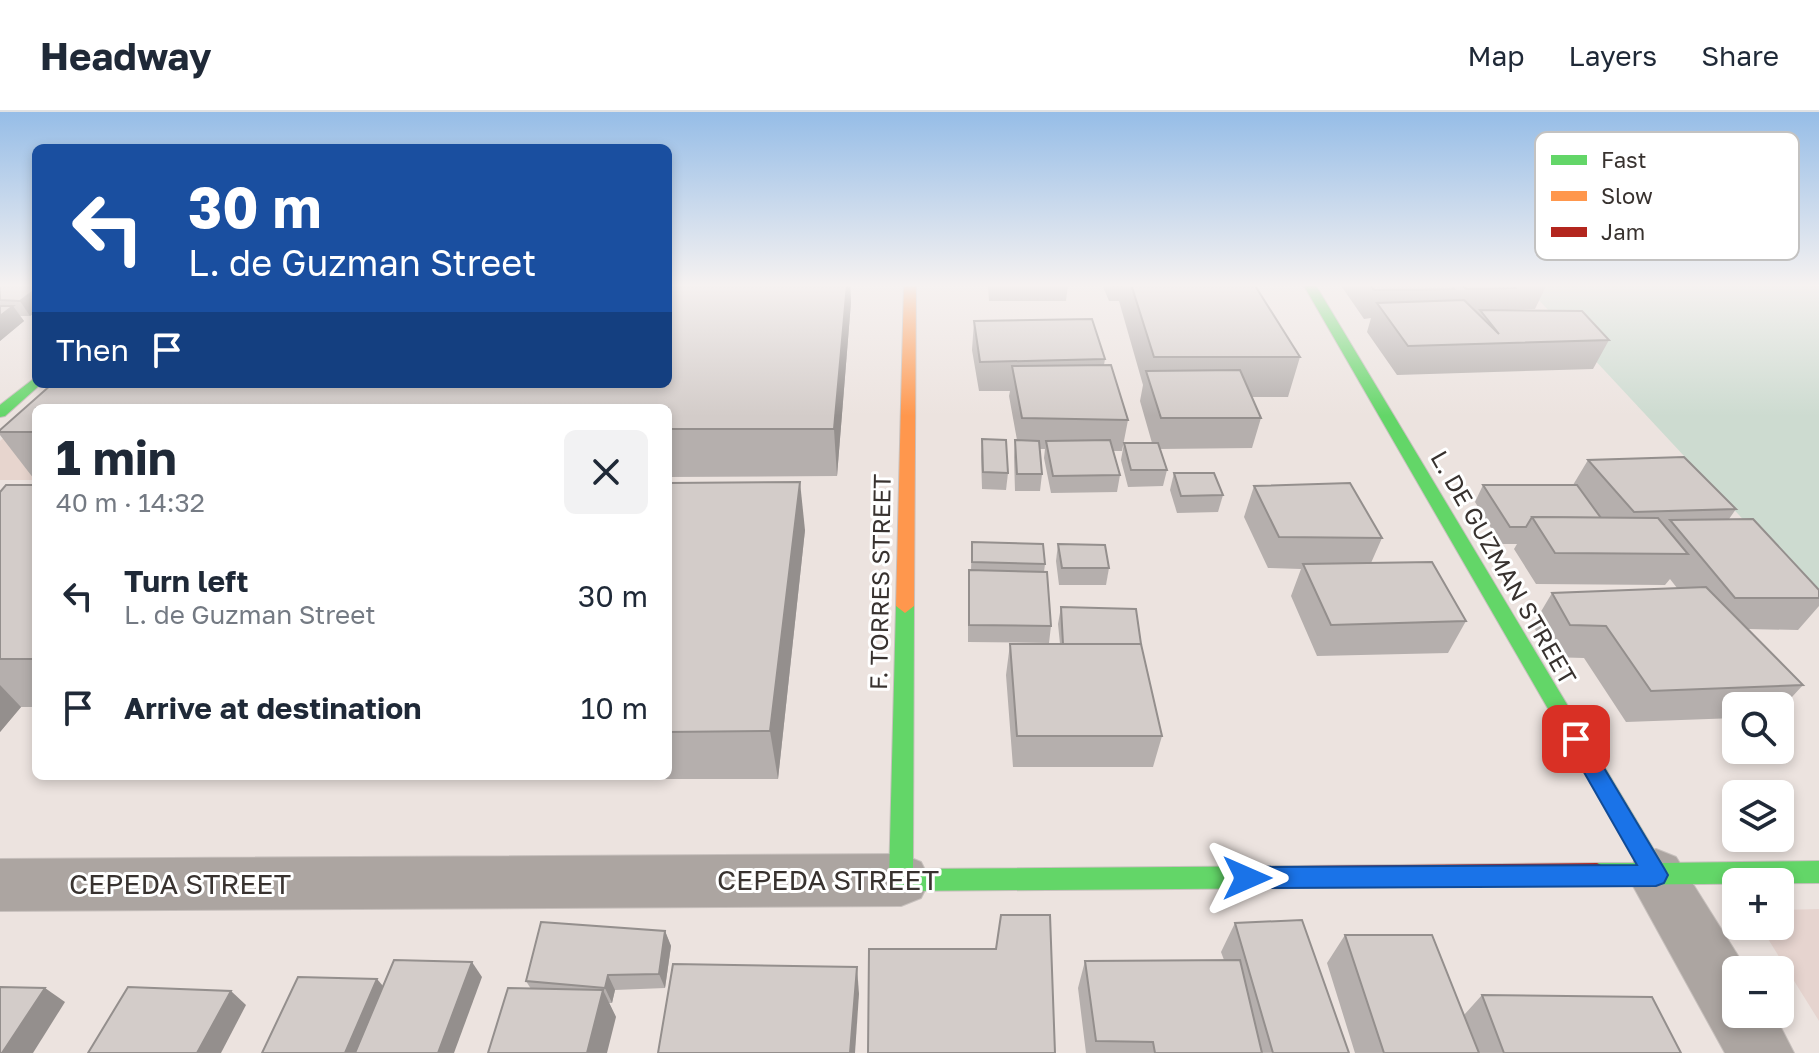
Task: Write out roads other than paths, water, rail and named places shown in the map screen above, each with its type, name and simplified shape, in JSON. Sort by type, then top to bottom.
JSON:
[{"type":"street","name":"F. TORRES STREET","points":[[901,880],[909,328]]},
{"type":"street","name":"L. DE GUZMAN STREET","points":[[1335,328],[1656,875]]},
{"type":"street","points":[[0,413],[32,385]]},
{"type":"street","name":"CEPEDA STREET","points":[[0,885],[1819,872]]},
{"type":"street","points":[[1656,875],[1722,987]]},
{"type":"street","points":[[1746,1028],[1761,1053]]}]
